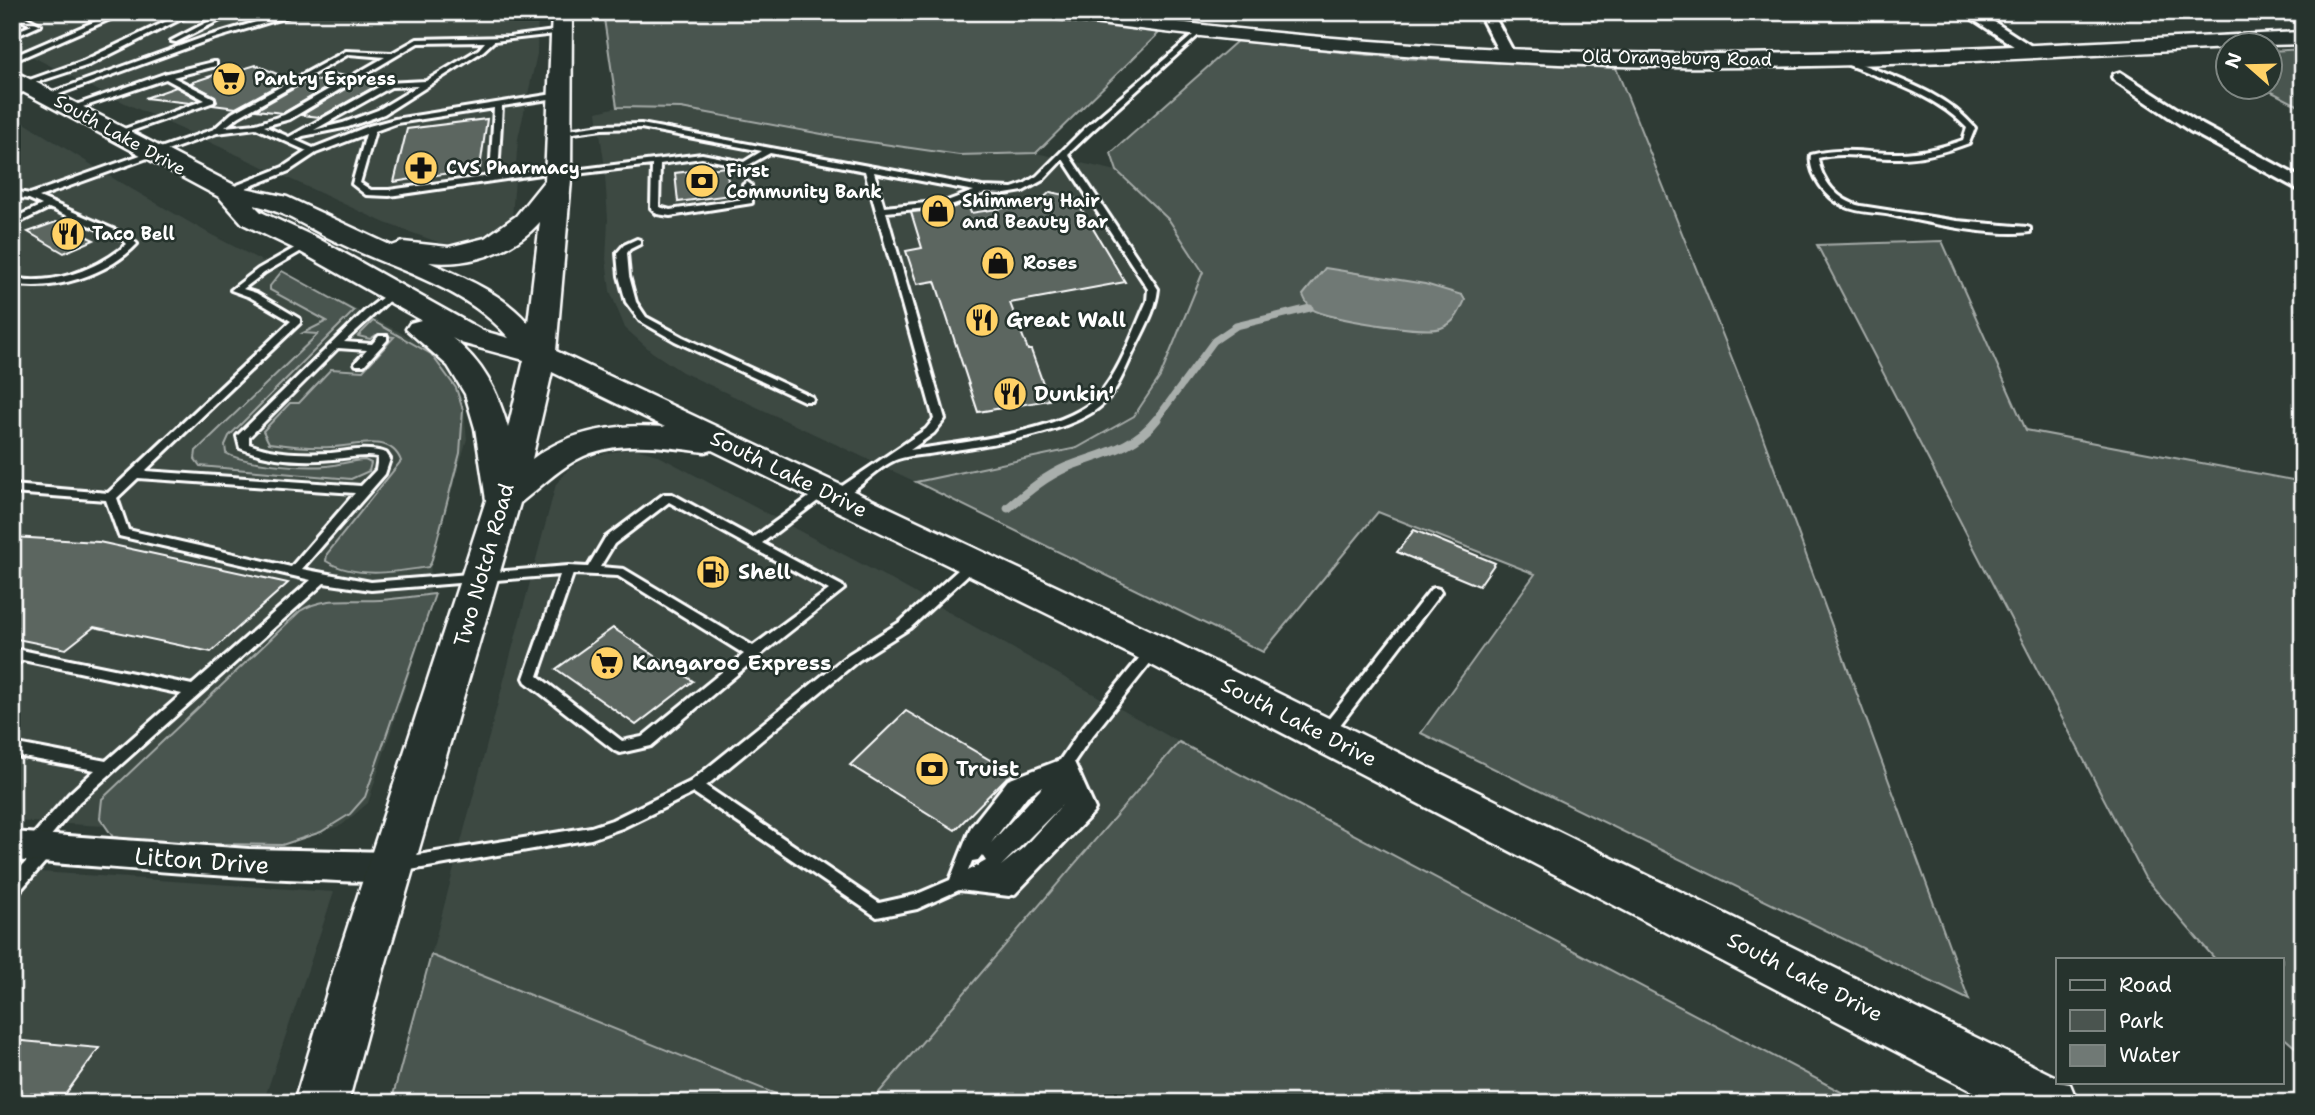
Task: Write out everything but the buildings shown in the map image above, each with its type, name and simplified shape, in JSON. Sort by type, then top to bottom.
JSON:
[{"type":"main road","name":"Old Orangeburg Road","points":[[1053,12],[1339,45],[1507,55],[1678,60],[1841,60],[2303,38]]},
{"type":"main road","name":"Two Notch Road","points":[[321,1103],[391,866],[482,576],[525,425],[540,355],[558,174],[562,22]]},
{"type":"main road","name":"South Lake Drive","points":[[26,87],[71,108],[228,192],[278,202],[347,237],[462,288],[503,312],[540,355]]},
{"type":"main road","points":[[347,237],[421,254],[474,251],[512,234],[523,224],[558,174]]},
{"type":"main road","name":"South Lake Drive","points":[[228,192],[252,218],[307,244],[472,337],[540,355],[1154,649],[2051,1103]]},
{"type":"main road","points":[[392,293],[402,315],[461,361],[475,381],[485,409],[503,499],[563,454],[594,439],[643,436],[730,445]]},
{"type":"street","points":[[1485,12],[1507,55]]},
{"type":"street","points":[[1969,12],[2031,51]]},
{"type":"street","points":[[2120,77],[2207,135],[2275,169],[2303,187]]},
{"type":"street","name":"Litton Drive","points":[[30,848],[235,864],[391,866]]},
{"type":"lane","points":[[12,60],[123,12]]},
{"type":"lane","points":[[26,87],[86,63],[192,12]]},
{"type":"lane","points":[[95,80],[233,12]]},
{"type":"lane","points":[[26,87],[95,80],[206,36],[300,12]]},
{"type":"lane","points":[[528,12],[538,12]]},
{"type":"lane","points":[[12,36],[38,24],[17,13]]},
{"type":"lane","points":[[31,197],[215,131],[257,125],[295,113],[417,41],[492,39],[562,22]]},
{"type":"lane","points":[[559,132],[641,126],[1003,192],[1032,185],[1200,31]]},
{"type":"lane","points":[[290,140],[362,120],[430,83],[481,50],[492,39]]},
{"type":"lane","points":[[215,131],[235,116],[348,52],[393,55]]},
{"type":"lane","points":[[1841,60],[1922,94],[1964,118],[1970,128],[1966,141],[1934,153],[1898,156],[1830,153],[1814,157],[1816,168],[1831,194],[1848,205],[1896,214],[1985,228],[2027,230]]},
{"type":"lane","points":[[71,108],[167,76],[213,64]]},
{"type":"lane","points":[[117,133],[211,100],[167,76]]},
{"type":"lane","points":[[306,134],[383,87],[399,83],[430,83]]},
{"type":"lane","points":[[228,192],[286,169],[313,151],[372,128],[417,116],[560,95]]},
{"type":"lane","points":[[494,178],[498,104]]},
{"type":"lane","points":[[257,125],[313,151]]},
{"type":"lane","points":[[372,128],[356,184],[363,191],[390,193],[494,178],[558,174],[702,156],[745,169],[769,150]]},
{"type":"lane","points":[[890,457],[1055,426],[1087,412],[1105,393],[1152,301],[1153,289],[1064,154]]},
{"type":"lane","points":[[656,162],[655,208],[660,212],[670,213],[749,201],[747,185]]},
{"type":"lane","points":[[754,543],[930,431],[940,414],[869,169]]},
{"type":"lane","points":[[880,210],[948,202],[982,190]]},
{"type":"lane","points":[[12,194],[51,204],[126,238],[132,244],[124,252],[101,265],[47,284],[29,286],[12,281]]},
{"type":"lane","points":[[12,223],[51,204]]},
{"type":"lane","points":[[637,242],[622,253],[624,276],[631,302],[643,319],[678,339],[808,399]]},
{"type":"lane","points":[[12,489],[111,497],[297,321],[253,295],[236,290],[261,271],[307,244]]},
{"type":"lane","points":[[293,572],[385,464],[382,455],[368,451],[333,456],[264,452],[244,446],[242,440],[248,430],[392,293]]},
{"type":"lane","points":[[360,363],[383,338]]},
{"type":"lane","points":[[335,345],[375,347]]},
{"type":"lane","points":[[136,474],[364,490]]},
{"type":"lane","points":[[111,497],[123,533],[321,578],[371,586],[568,570],[620,572],[754,653]]},
{"type":"lane","points":[[568,570],[531,678],[620,747],[646,742],[754,653],[838,589],[668,497],[609,541],[592,571]]},
{"type":"lane","points":[[391,866],[591,833],[617,824],[695,786],[854,657],[905,625],[972,564]]},
{"type":"lane","points":[[12,888],[30,848],[74,798],[321,578]]},
{"type":"lane","points":[[1325,734],[1435,592]]},
{"type":"lane","points":[[695,786],[877,910],[917,902],[988,869],[1061,797],[1068,763],[1084,736],[1154,649]]},
{"type":"lane","points":[[12,662],[21,655],[194,691]]},
{"type":"lane","points":[[12,749],[108,767]]},
{"type":"lane","points":[[956,883],[1009,889],[1088,810],[1068,763]]},
{"type":"lane","points":[[956,883],[979,844],[1022,792],[1068,763]]},
{"type":"shaded area","points":[[12,12],[538,12],[537,54],[518,139],[512,218],[496,233],[472,242],[443,244],[385,223],[99,91],[12,46]]},
{"type":"shaded area","points":[[617,107],[681,108],[849,139],[959,155],[1036,153],[1117,171],[1169,220],[1203,272],[1160,377],[1133,416],[1077,448],[916,482],[682,372],[652,352],[625,328],[610,291],[606,259],[608,220],[604,162],[597,112]]},
{"type":"shaded area","points":[[12,115],[116,180],[210,234],[411,338],[445,366],[463,401],[467,439],[431,561],[429,613],[368,803],[342,825],[306,837],[12,821]]},
{"type":"shaded area","points":[[633,448],[657,455],[888,578],[1179,742],[870,1103],[798,1103],[431,955],[556,484],[569,469],[587,457]]},
{"type":"shaded area","points":[[12,870],[334,892],[263,1103],[12,1103]]},
{"type":"green space","points":[[603,12],[1010,12],[1159,33],[1036,153],[959,155],[849,139],[681,108],[617,107]]},
{"type":"green space","points":[[1237,41],[1398,58],[1616,68],[1757,421],[1969,1000],[1421,733],[1535,574],[1378,512],[1263,652],[916,482],[1077,448],[1134,416],[1160,377],[1203,272],[1169,220],[1117,171],[1111,153]]},
{"type":"green space","points":[[2303,49],[2303,108],[2284,98],[2284,50]]},
{"type":"green space","points":[[1942,241],[2026,430],[2303,482],[2303,1054],[2284,1038],[2284,958],[2214,958],[2145,878],[1817,245]]},
{"type":"green space","points":[[282,271],[354,311],[229,436],[225,445],[226,453],[246,460],[290,466],[327,466],[365,460],[371,463],[369,471],[351,479],[200,466],[195,459],[196,451],[318,334],[303,333],[327,321],[270,290],[270,286]]},
{"type":"green space","points":[[373,321],[431,354],[456,388],[463,410],[460,453],[428,567],[376,573],[337,567],[326,561],[327,554],[401,461],[396,452],[389,447],[370,443],[323,447],[269,443],[263,431],[290,403],[299,403],[331,369],[363,371],[394,337],[376,335],[370,339],[358,336]]},
{"type":"green space","points":[[435,594],[365,797],[350,814],[321,832],[282,845],[157,843],[113,837],[100,818],[102,799],[300,611],[329,601],[380,600]]},
{"type":"green space","points":[[1179,742],[1862,1103],[870,1103]]},
{"type":"green space","points":[[431,955],[798,1103],[391,1103]]},
{"type":"water","points":[[1325,268],[1425,284],[1462,295],[1465,300],[1453,320],[1441,328],[1416,329],[1336,317],[1312,309],[1303,295]]},
{"type":"waterway","points":[[1156,420],[1214,341],[1236,326],[1310,308]]},
{"type":"waterway","points":[[1008,508],[1059,471],[1127,444],[1157,419]]},
{"type":"place","name":"Pantry Express","points":[[229,79]]},
{"type":"place","name":"CVS Pharmacy","points":[[421,168]]},
{"type":"place","name":"First Community Bank","points":[[702,181]]},
{"type":"place","name":"Shimmery Hair and Beauty Bar","points":[[938,211]]},
{"type":"place","name":"Taco Bell","points":[[68,234]]},
{"type":"place","name":"Roses","points":[[998,263]]},
{"type":"place","name":"Great Wall","points":[[982,320]]},
{"type":"place","name":"Dunkin'","points":[[1010,394]]},
{"type":"place","name":"Shell","points":[[713,572]]},
{"type":"place","name":"Kangaroo Express","points":[[607,663]]},
{"type":"place","name":"Truist","points":[[932,769]]}]
